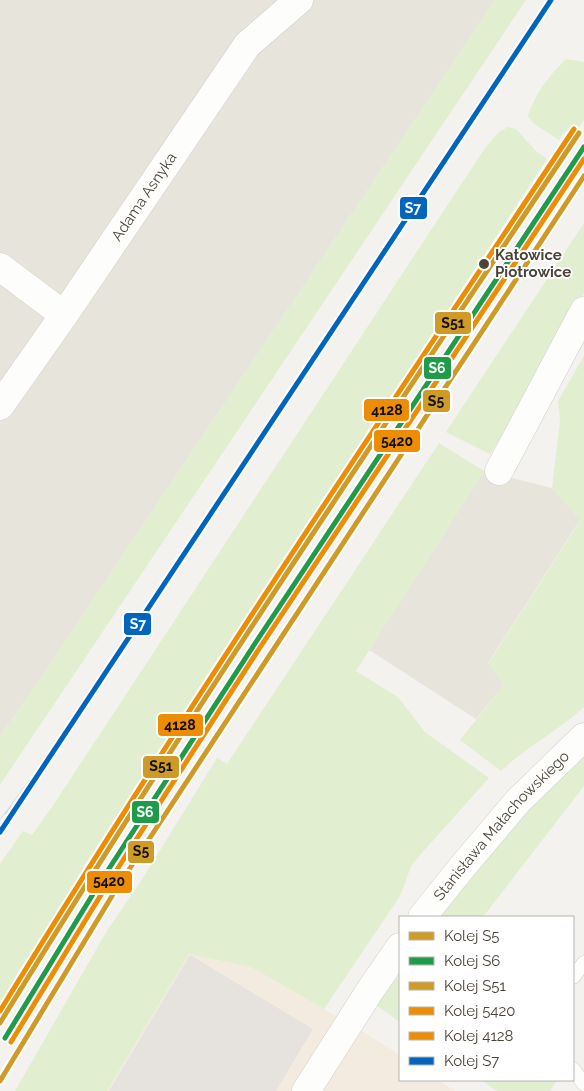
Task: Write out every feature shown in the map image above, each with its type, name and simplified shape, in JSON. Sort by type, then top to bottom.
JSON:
[{"type":"street","name":"Adama Asnyka","points":[[0,406],[247,45],[299,0]]},
{"type":"street","points":[[0,267],[64,315]]},
{"type":"street","points":[[499,471],[584,311]]},
{"type":"street","name":"Stanisława Małachowskiego","points":[[423,916],[518,801],[584,737]]},
{"type":"street","points":[[306,1091],[399,948]]},
{"type":"lane","points":[[574,976],[584,963]]},
{"type":"lane","points":[[574,1070],[584,1084]]},
{"type":"shaded area","points":[[0,0],[495,0],[0,736]]},
{"type":"shaded area","points":[[484,471],[552,488],[580,520],[488,663],[504,685],[476,719],[369,650]]},
{"type":"shaded area","points":[[189,954],[251,967],[399,1054],[399,1081],[440,1081],[455,1091],[107,1091]]},
{"type":"shaded area","points":[[190,955],[313,1029],[276,1091],[109,1091]]},
{"type":"green space","points":[[495,0],[526,0],[0,785],[0,736]]},
{"type":"green space","points":[[566,59],[584,62],[584,120],[573,135],[565,131],[559,140],[533,123],[528,116],[534,100],[543,85]]},
{"type":"green space","points":[[508,127],[516,129],[536,151],[547,159],[82,869],[86,871],[0,1014],[0,864],[23,831],[32,835],[54,804],[485,148],[499,132]]},
{"type":"green space","points":[[584,223],[584,293],[535,386],[490,454],[446,432]]},
{"type":"green space","points":[[584,356],[584,707],[501,771],[460,740],[504,685],[488,664],[580,521],[552,488],[560,421],[558,401]]},
{"type":"green space","points":[[439,443],[484,471],[356,671],[398,697],[425,732],[489,778],[412,864],[400,896],[324,1009],[251,967],[189,954],[107,1091],[15,1091],[108,929],[141,881],[217,758],[227,764]]},
{"type":"green space","points":[[584,754],[584,786],[484,916],[442,916],[459,891],[500,842]]},
{"type":"green space","points":[[399,975],[399,1021],[376,1005]]},
{"type":"green space","points":[[482,1081],[556,1081],[550,1091],[497,1091]]},
{"type":"railway","points":[[0,824],[59,744]]},
{"type":"rail line","name":"S7","points":[[0,832],[551,0]]},
{"type":"rail line","name":"4128","points":[[0,1011],[69,899],[211,678],[574,129]]},
{"type":"rail line","name":"S51","points":[[0,1023],[213,686],[579,133]]},
{"type":"rail line","name":"S6","points":[[5,1038],[101,881],[254,645],[584,147]]},
{"type":"rail line","name":"5420","points":[[11,1042],[107,885],[259,649],[584,159]]},
{"type":"rail line","name":"S5","points":[[0,1081],[115,891],[584,176]]},
{"type":"place","name":"Katowice Piotrowice","points":[[484,264]]}]
